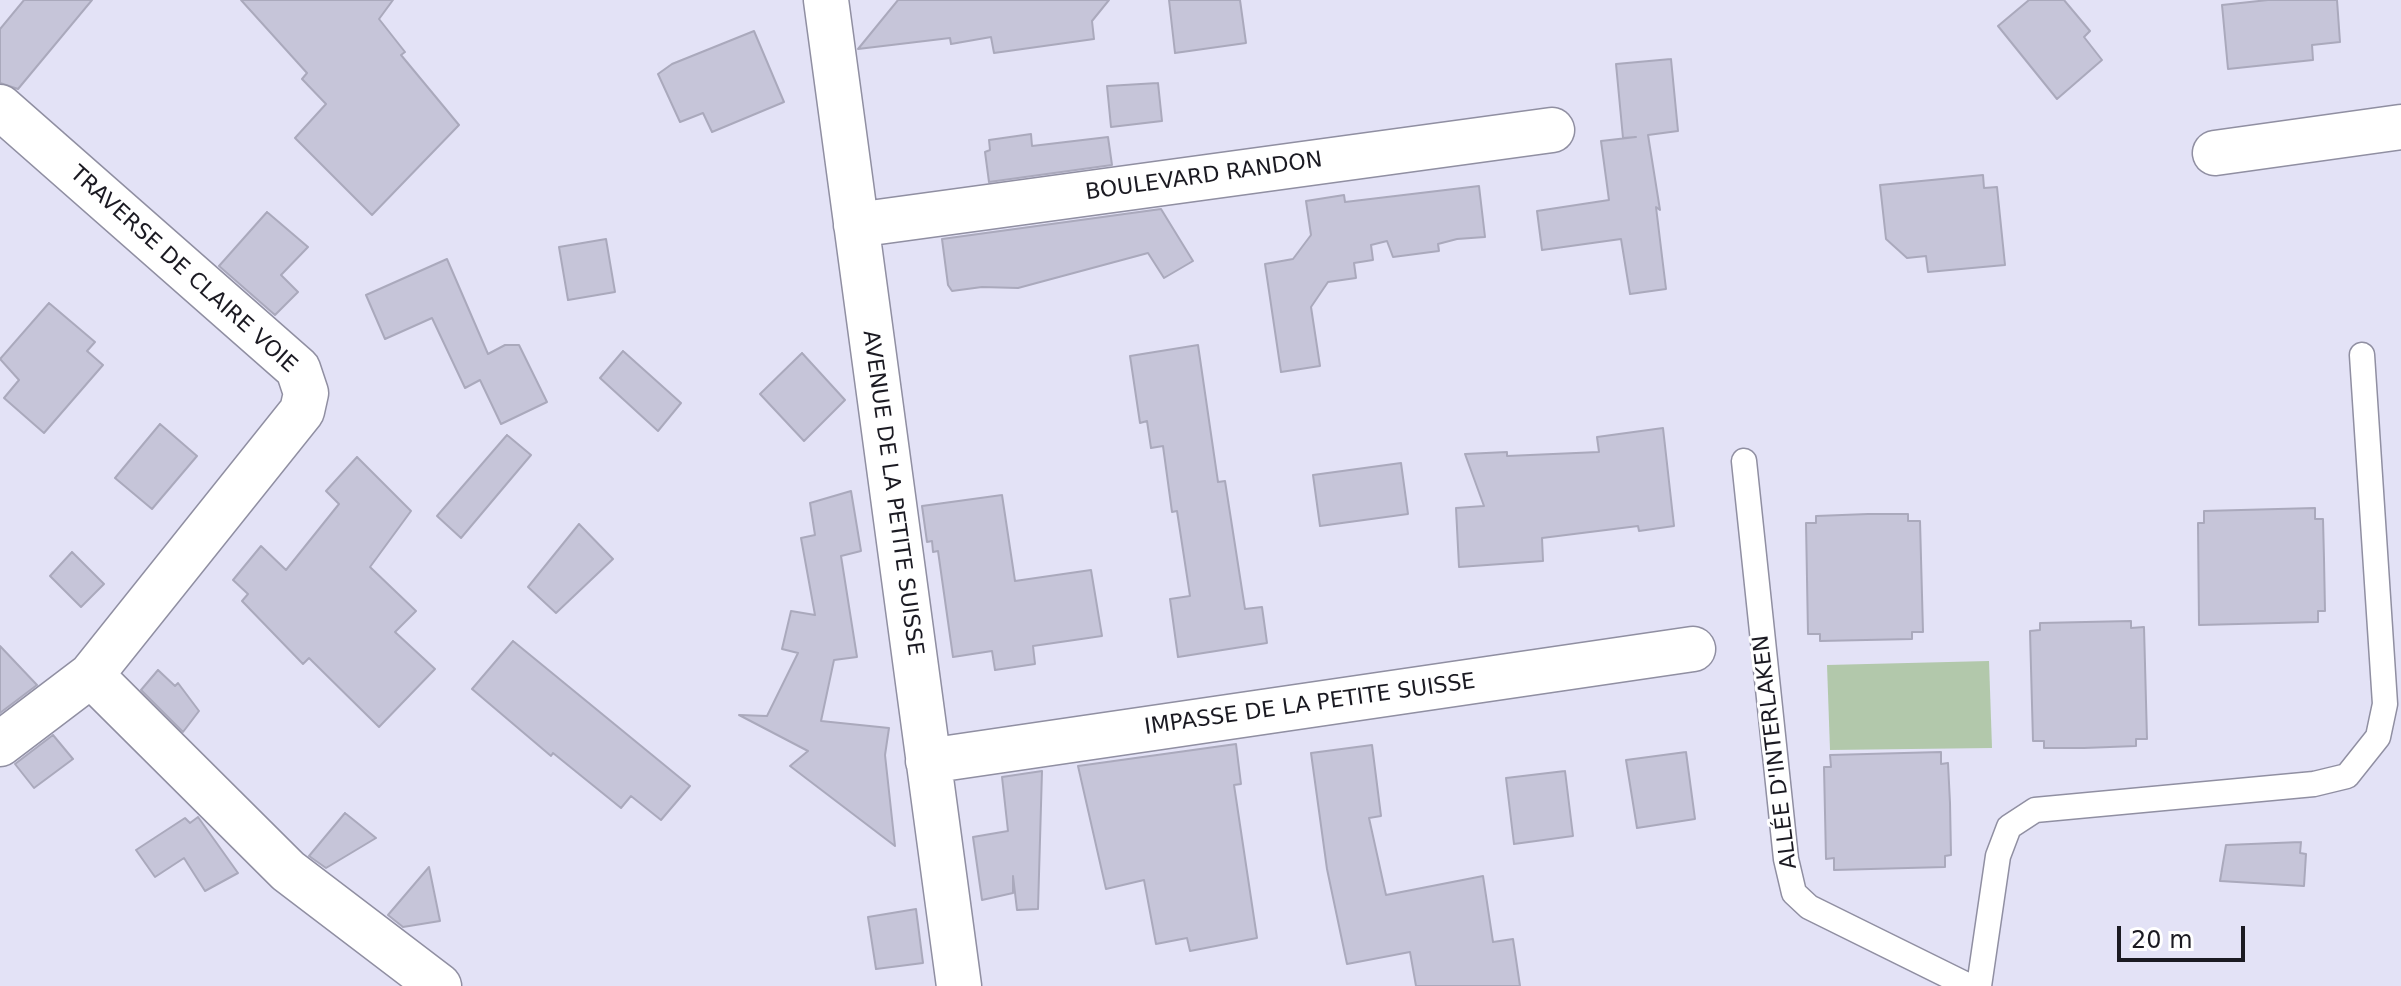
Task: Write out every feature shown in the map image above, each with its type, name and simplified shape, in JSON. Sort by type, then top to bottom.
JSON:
[{"type":"street","name":"AVENUE DE LA PETITE SUISSE","points":[[826,0],[959,986]]},
{"type":"street","name":"TRAVERSE DE CLAIRE VOIE","points":[[0,107],[298,369],[306,393],[302,411],[91,675],[0,744]]},
{"type":"street","points":[[2215,153],[2401,127]]},
{"type":"street","name":"BOULEVARD RANDON","points":[[856,225],[1552,130]]},
{"type":"street","name":"IMPASSE DE LA PETITE SUISSE","points":[[928,761],[1693,649]]},
{"type":"street","points":[[91,675],[288,871],[439,986]]},
{"type":"lane","points":[[1979,986],[1998,856],[2009,827],[2035,810],[2314,784],[2347,776],[2378,737],[2385,704],[2362,355]]},
{"type":"lane","name":"ALLÉE D'INTERLAKEN","points":[[1744,461],[1786,859],[1794,893],[1809,907],[1969,986]]},
{"type":"green space","points":[[1989,661],[1992,748],[1830,750],[1827,665]]},
{"type":"building","points":[[24,0],[92,0],[18,89],[0,83],[0,29]]},
{"type":"building","points":[[241,0],[393,0],[379,19],[405,52],[401,55],[459,125],[372,215],[295,138],[326,104],[302,79],[307,73]]},
{"type":"building","points":[[898,0],[1109,0],[1092,21],[1094,39],[994,53],[991,37],[951,44],[950,38],[858,49]]},
{"type":"building","points":[[1169,0],[1240,0],[1246,43],[1175,53]]},
{"type":"building","points":[[2029,0],[2064,0],[2090,31],[2084,37],[2102,60],[2057,99],[1998,26]]},
{"type":"building","points":[[2268,0],[2337,0],[2340,42],[2312,45],[2313,60],[2228,69],[2222,5]]},
{"type":"building","points":[[754,31],[784,102],[712,132],[703,113],[680,122],[658,74],[672,64]]},
{"type":"building","points":[[1671,59],[1678,131],[1648,135],[1660,210],[1656,207],[1666,289],[1630,294],[1621,239],[1542,250],[1537,211],[1609,200],[1601,141],[1636,137],[1623,138],[1616,64]]},
{"type":"building","points":[[1158,83],[1162,121],[1111,127],[1107,86]]},
{"type":"building","points":[[1031,134],[1032,146],[1108,137],[1112,165],[989,182],[985,152],[990,150],[989,140]]},
{"type":"building","points":[[1983,175],[1984,188],[1997,187],[2005,265],[1928,272],[1926,256],[1907,258],[1886,239],[1880,185]]},
{"type":"building","points":[[1479,186],[1485,237],[1457,239],[1438,244],[1439,251],[1393,257],[1387,241],[1371,245],[1373,260],[1354,263],[1356,278],[1328,282],[1311,307],[1320,366],[1281,372],[1265,264],[1293,259],[1311,235],[1306,201],[1344,195],[1345,202]]},
{"type":"building","points":[[1161,209],[1193,261],[1164,278],[1148,253],[1018,288],[982,287],[952,291],[948,285],[942,239]]},
{"type":"building","points":[[267,212],[308,247],[281,275],[298,292],[275,315],[219,266]]},
{"type":"building","points":[[606,239],[615,292],[568,300],[559,247]]},
{"type":"building","points":[[447,259],[488,354],[505,345],[519,345],[547,402],[501,424],[480,380],[465,388],[432,318],[385,339],[366,295]]},
{"type":"building","points":[[49,303],[95,342],[87,351],[103,365],[44,433],[4,398],[19,380],[0,359]]},
{"type":"building","points":[[1198,345],[1218,482],[1225,481],[1245,609],[1262,607],[1267,643],[1178,657],[1170,599],[1190,596],[1177,511],[1172,512],[1163,446],[1151,448],[1147,421],[1140,423],[1130,356]]},
{"type":"building","points":[[623,351],[681,403],[658,431],[600,378]]},
{"type":"building","points":[[802,353],[845,400],[804,441],[760,394]]},
{"type":"building","points":[[160,424],[197,456],[152,509],[115,478]]},
{"type":"building","points":[[1663,428],[1674,526],[1639,531],[1638,526],[1542,538],[1543,561],[1459,567],[1456,508],[1484,506],[1465,454],[1507,452],[1507,456],[1599,452],[1597,437]]},
{"type":"building","points":[[507,435],[531,455],[461,538],[437,516]]},
{"type":"building","points":[[357,457],[411,511],[370,567],[416,611],[395,632],[435,669],[379,727],[309,658],[303,664],[242,601],[248,594],[233,580],[261,546],[286,570],[339,504],[326,491]]},
{"type":"building","points":[[1401,463],[1408,514],[1320,526],[1313,475]]},
{"type":"building","points":[[851,491],[861,551],[841,556],[857,657],[834,660],[821,721],[889,728],[885,755],[895,846],[790,766],[808,751],[739,715],[767,716],[798,653],[782,649],[791,611],[815,615],[801,538],[815,535],[810,503]]},
{"type":"building","points":[[1002,495],[1015,581],[1091,570],[1102,636],[1033,646],[1035,664],[995,670],[992,651],[953,657],[938,551],[933,552],[932,541],[927,542],[922,506]]},
{"type":"building","points":[[2315,508],[2315,519],[2323,519],[2325,611],[2318,611],[2318,622],[2199,625],[2198,523],[2204,523],[2204,511]]},
{"type":"building","points":[[1908,514],[1908,521],[1920,521],[1923,632],[1912,632],[1912,639],[1820,641],[1820,634],[1808,634],[1806,523],[1816,523],[1816,516]]},
{"type":"building","points":[[579,524],[613,559],[556,613],[528,587]]},
{"type":"building","points":[[72,552],[104,584],[81,607],[50,576]]},
{"type":"building","points":[[2131,621],[2131,628],[2144,627],[2147,739],[2136,739],[2136,746],[2084,748],[2044,748],[2044,741],[2033,741],[2030,631],[2040,630],[2040,623]]},
{"type":"building","points":[[513,641],[690,786],[661,820],[631,796],[621,808],[553,753],[551,756],[472,689]]},
{"type":"building","points":[[0,646],[37,685],[0,713]]},
{"type":"building","points":[[158,670],[175,686],[178,683],[199,711],[183,732],[141,690]]},
{"type":"building","points":[[53,735],[73,759],[34,788],[15,764]]},
{"type":"building","points":[[1236,744],[1241,784],[1234,785],[1257,938],[1190,951],[1187,938],[1156,944],[1144,880],[1106,889],[1078,766]]},
{"type":"building","points":[[1372,745],[1381,816],[1369,818],[1386,895],[1483,876],[1493,942],[1513,939],[1520,986],[1416,986],[1410,952],[1347,964],[1327,869],[1311,753]]},
{"type":"building","points":[[1686,752],[1695,819],[1637,828],[1626,760]]},
{"type":"building","points":[[1941,752],[1941,764],[1948,763],[1950,803],[1951,855],[1945,856],[1945,867],[1834,870],[1834,858],[1826,859],[1824,767],[1831,767],[1830,755]]},
{"type":"building","points":[[1042,771],[1038,909],[1017,910],[1013,876],[1013,893],[982,900],[973,837],[1008,831],[1002,777]]},
{"type":"building","points":[[1565,771],[1573,836],[1514,844],[1506,778]]},
{"type":"building","points":[[345,813],[376,838],[326,868],[309,856]]},
{"type":"building","points":[[198,817],[238,873],[205,891],[184,858],[155,877],[136,850],[185,818],[190,823]]},
{"type":"building","points":[[2301,842],[2300,853],[2306,854],[2304,886],[2220,881],[2226,845]]},
{"type":"building","points":[[429,867],[440,921],[403,927],[388,915]]},
{"type":"building","points":[[916,909],[923,963],[876,969],[868,917]]}]
